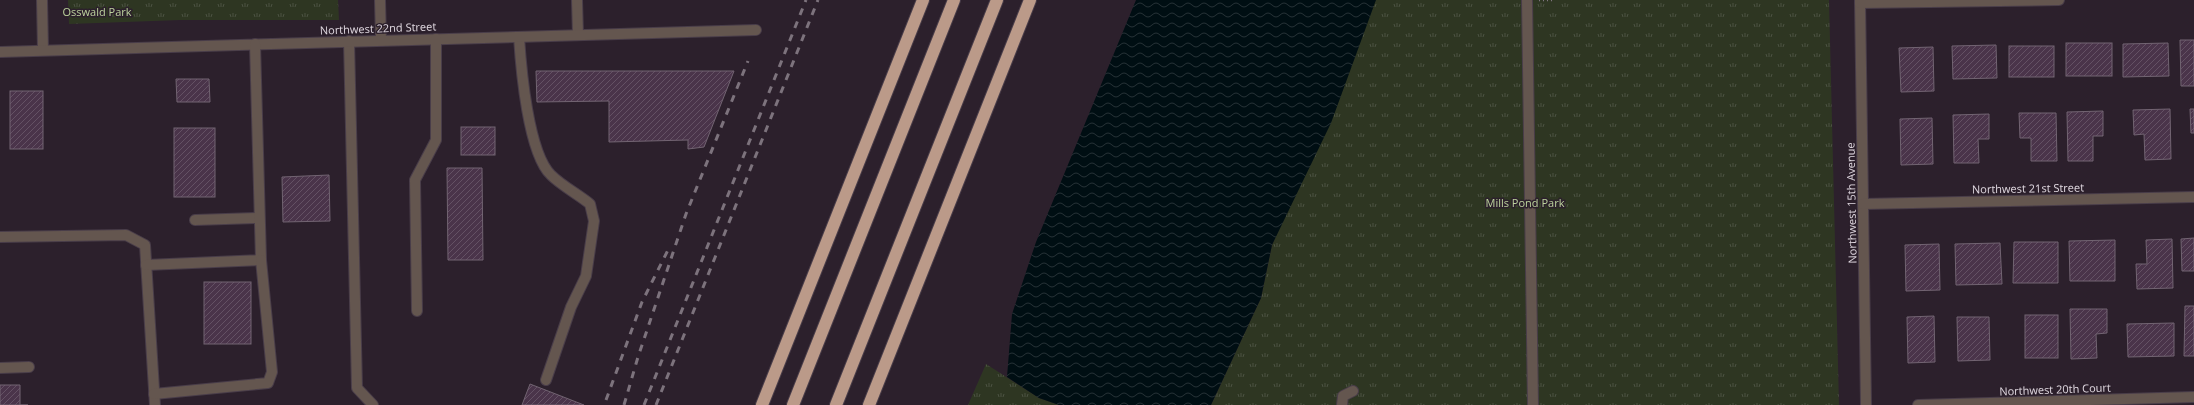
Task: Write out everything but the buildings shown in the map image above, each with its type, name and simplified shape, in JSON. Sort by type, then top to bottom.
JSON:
[{"type":"highway","points":[[762,405],[922,0]]},
{"type":"highway","points":[[793,405],[954,0]]},
{"type":"highway","points":[[836,405],[997,0]]},
{"type":"highway","points":[[869,405],[1030,0]]},
{"type":"street","points":[[42,0],[43,50]]},
{"type":"street","points":[[380,0],[381,40]]},
{"type":"street","points":[[577,0],[578,35]]},
{"type":"street","points":[[1527,0],[1533,405]]},
{"type":"street","points":[[1860,1],[2059,0]]},
{"type":"street","name":"Northwest 15th Avenue","points":[[1860,1],[1866,405]]},
{"type":"street","name":"Northwest 22nd Street","points":[[0,52],[756,30]]},
{"type":"street","points":[[519,36],[521,65],[531,123],[541,161],[550,174],[590,204],[594,221],[586,276],[570,307],[546,380]]},
{"type":"street","points":[[417,311],[415,180],[436,140],[436,39]]},
{"type":"street","points":[[349,41],[357,388],[373,405]]},
{"type":"street","points":[[154,394],[268,383],[272,372],[261,260],[255,44]]},
{"type":"street","name":"Northwest 21st Street","points":[[1863,204],[2194,197]]},
{"type":"street","points":[[195,220],[259,218]]},
{"type":"street","points":[[0,237],[126,235],[145,245],[155,405]]},
{"type":"street","points":[[146,265],[261,260]]},
{"type":"street","points":[[0,368],[29,367]]},
{"type":"street","points":[[1342,405],[1343,396],[1353,391]]},
{"type":"street","name":"Northwest 20th Court","points":[[1918,405],[2194,397]]},
{"type":"path","points":[[1534,0],[1555,0]]},
{"type":"green space","name":"Osswald Park","points":[[68,0],[338,0],[339,20],[180,20],[69,24]]},
{"type":"green space","name":"Mills Pond Park","points":[[1369,0],[1829,0],[1839,405],[1211,405],[1261,298],[1272,245]]},
{"type":"green space","points":[[986,364],[1039,398],[1059,405],[968,405]]},
{"type":"water","points":[[1136,0],[1376,0],[1331,123],[1272,245],[1261,298],[1211,405],[1059,405],[1039,398],[1007,377],[1012,314],[1036,242]]},
{"type":"railway","points":[[644,405],[806,0]]},
{"type":"railway","points":[[656,405],[818,0]]},
{"type":"railway","points":[[624,405],[638,357],[686,214],[748,61]]},
{"type":"railway","points":[[606,400],[642,302],[670,246]]}]
